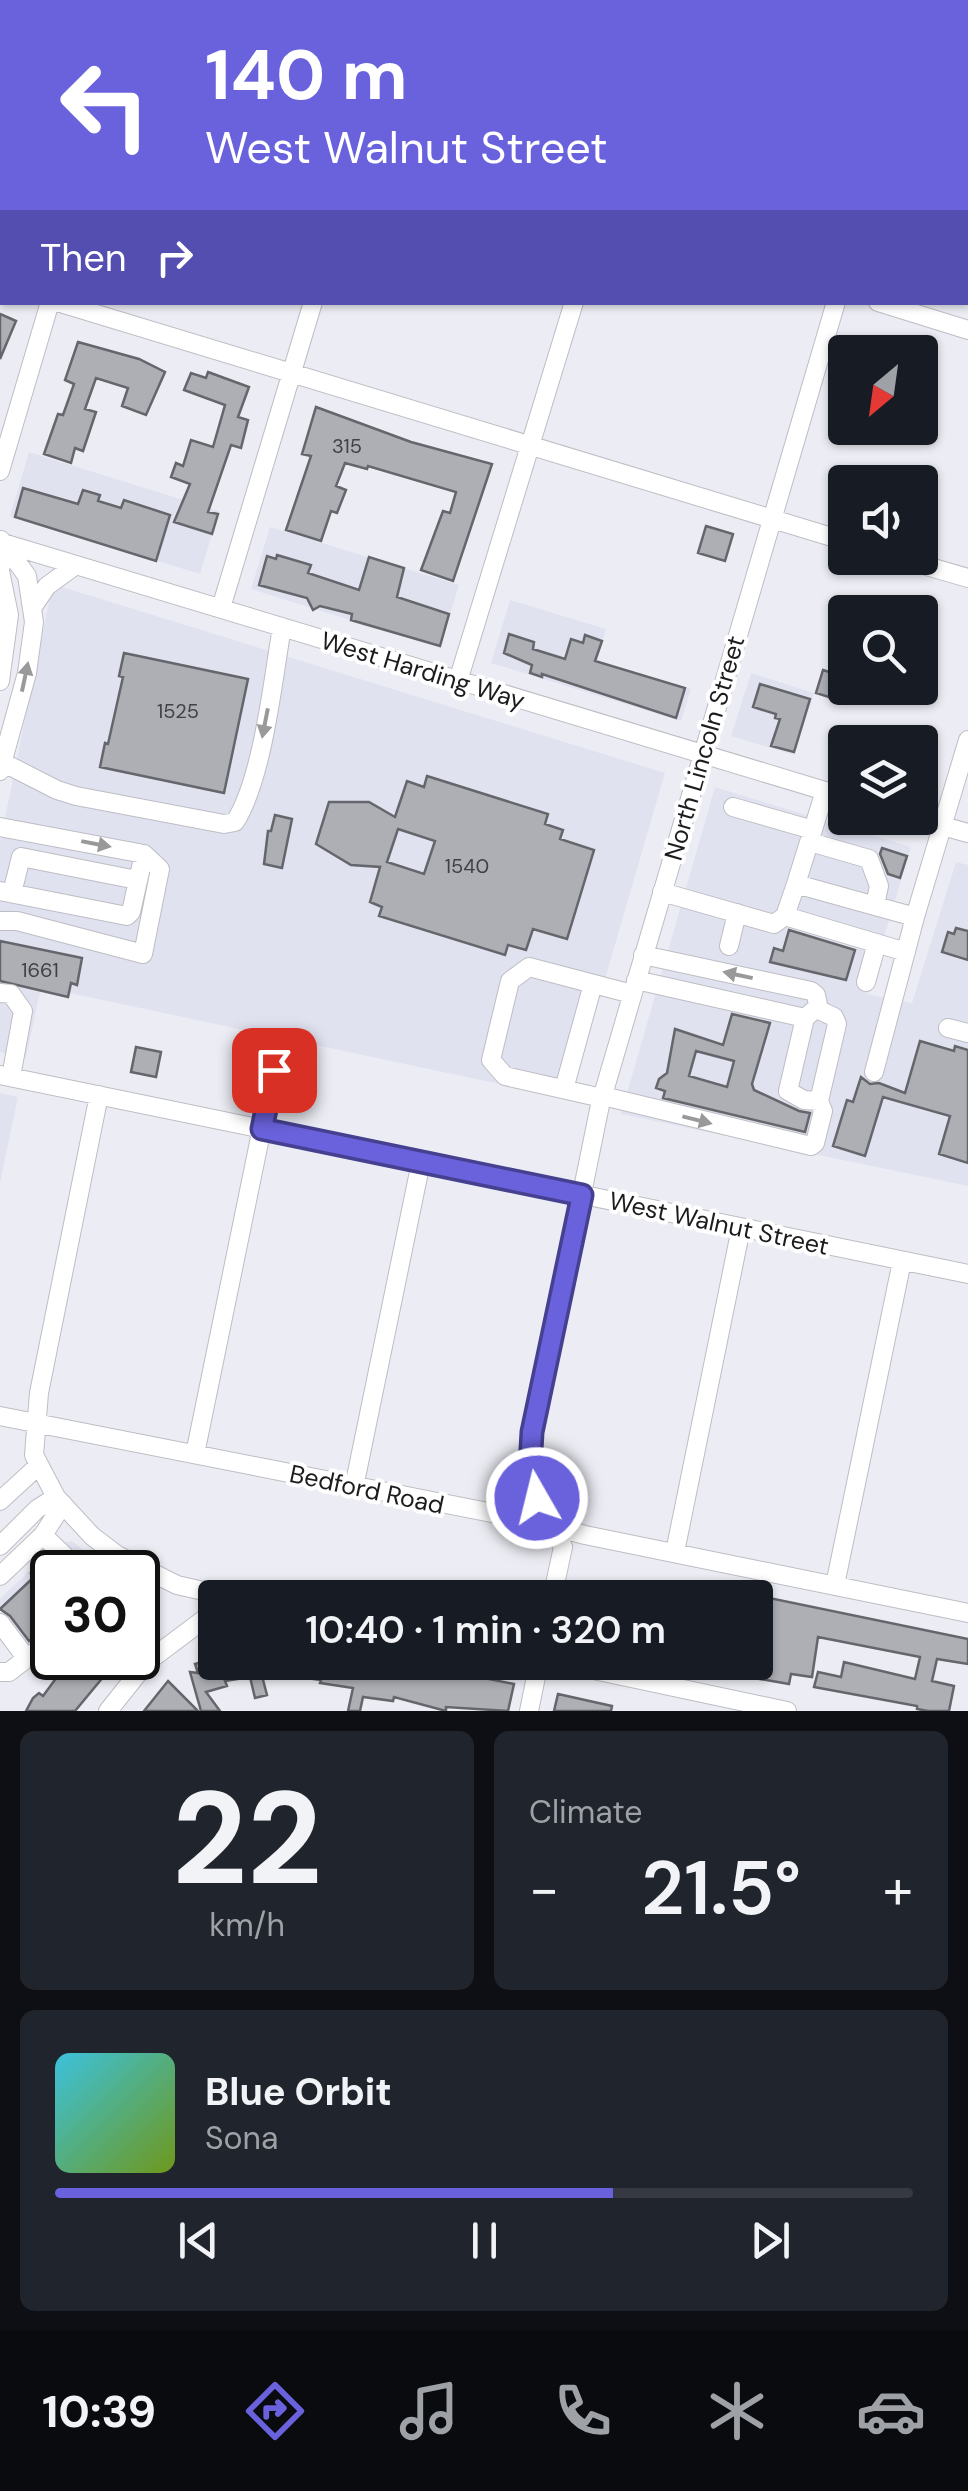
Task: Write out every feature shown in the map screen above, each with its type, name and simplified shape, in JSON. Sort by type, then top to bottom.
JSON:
[{"type":"street","points":[[0,470],[52,305]]},
{"type":"street","points":[[63,305],[828,536]]},
{"type":"street","points":[[221,608],[312,305]]},
{"type":"street","points":[[458,681],[573,305]]},
{"type":"street","name":"North Lincoln Street","points":[[556,1580],[563,1546],[537,1498],[530,1453],[602,1097],[835,305]]},
{"type":"street","points":[[888,305],[968,330]]},
{"type":"street","points":[[0,677],[9,614],[1,584],[1,541]]},
{"type":"street","points":[[1,541],[27,576],[34,622],[27,673],[2,767],[76,796],[224,824],[235,822],[243,809],[264,730],[282,626]]},
{"type":"street","name":"West Harding Way","points":[[1,541],[828,792]]},
{"type":"street","points":[[32,608],[47,586],[76,565]]},
{"type":"street","points":[[938,569],[968,578]]},
{"type":"street","points":[[874,1072],[968,740]]},
{"type":"street","points":[[662,892],[774,924],[785,916],[825,791]]},
{"type":"street","points":[[733,807],[869,859],[879,886],[875,905]]},
{"type":"street","points":[[938,825],[968,834]]},
{"type":"street","points":[[0,827],[144,854],[160,869],[143,954],[17,921],[0,921]]},
{"type":"street","points":[[26,831],[6,892],[127,916],[144,854]]},
{"type":"street","points":[[20,857],[137,880]]},
{"type":"street","points":[[796,884],[915,917]]},
{"type":"street","points":[[729,946],[737,913]]},
{"type":"street","points":[[785,916],[906,952]]},
{"type":"street","points":[[866,982],[877,943]]},
{"type":"street","points":[[643,955],[811,991],[816,996],[812,1014],[788,1090],[804,1100],[819,1101]]},
{"type":"street","points":[[530,968],[593,984],[634,987],[834,1017],[837,1024],[819,1101],[823,1111],[815,1142],[806,1146],[506,1076],[490,1060],[510,981],[530,968]]},
{"type":"street","points":[[564,1089],[593,984]]},
{"type":"street","points":[[0,993],[11,994],[24,1011],[8,1052],[5,1076]]},
{"type":"street","points":[[948,1028],[968,1033]]},
{"type":"street","points":[[195,1454],[280,1040]]},
{"type":"street","name":"West Walnut Street","points":[[5,1076],[968,1274]]},
{"type":"street","points":[[99,1095],[33,1448],[38,1466],[60,1501],[92,1536],[138,1568],[198,1589]]},
{"type":"street","points":[[354,1486],[421,1162]]},
{"type":"street","points":[[675,1552],[741,1228]]},
{"type":"street","points":[[835,1586],[902,1261]]},
{"type":"street","name":"Bedford Road","points":[[0,1416],[968,1613]]},
{"type":"street","points":[[0,1501],[38,1466]]},
{"type":"street","points":[[3,1567],[43,1535],[60,1501]]},
{"type":"street","points":[[0,1546],[37,1509],[60,1501]]},
{"type":"street","points":[[43,1535],[58,1550]]},
{"type":"street","points":[[0,1622],[27,1659]]},
{"type":"street","points":[[108,1711],[146,1662],[198,1623]]},
{"type":"street","points":[[0,1672],[8,1672],[30,1657]]},
{"type":"street","points":[[530,1711],[536,1680]]},
{"type":"street","points":[[641,1680],[787,1711]]},
{"type":"shaded area","points":[[29,452],[219,511],[200,574],[10,516]]},
{"type":"shaded area","points":[[270,527],[459,585],[440,648],[251,589]]},
{"type":"shaded area","points":[[62,587],[665,773],[570,1099],[41,987],[26,1058],[0,1052],[0,842],[50,597]]},
{"type":"shaded area","points":[[510,600],[606,629],[597,661],[691,689],[681,721],[491,663]]},
{"type":"shaded area","points":[[751,673],[814,693],[794,755],[731,736]]},
{"type":"shaded area","points":[[715,787],[828,822],[828,835],[872,835],[911,847],[867,994],[912,1003],[956,862],[968,865],[968,1186],[621,1114]]},
{"type":"shaded area","points":[[0,1093],[18,1097],[0,1183]]},
{"type":"shaded area","points":[[72,1541],[83,1550],[51,1550]]},
{"type":"shaded area","points":[[30,1570],[30,1646],[0,1609],[0,1599]]},
{"type":"building","points":[[0,314],[16,321],[0,359]]},
{"type":"building","points":[[78,342],[139,359],[165,372],[146,415],[122,406],[128,388],[96,378],[85,409],[96,412],[83,451],[75,448],[71,463],[44,454],[74,384],[65,380]]},
{"type":"building","points":[[208,372],[249,387],[238,417],[248,420],[241,448],[231,445],[208,512],[218,514],[212,534],[174,522],[190,484],[171,477],[176,463],[183,466],[191,440],[213,447],[225,405],[184,390],[191,373],[206,378]]},
{"type":"building","points":[[316,407],[411,442],[492,464],[453,581],[421,570],[443,511],[450,513],[456,492],[345,463],[336,486],[346,490],[337,513],[331,511],[321,541],[286,530],[311,456],[302,454]]},
{"type":"building","points":[[23,488],[78,504],[83,490],[100,495],[98,501],[121,508],[124,500],[170,515],[156,561],[15,517]]},
{"type":"building","points":[[706,526],[733,534],[725,561],[698,553]]},
{"type":"building","points":[[277,555],[311,565],[308,573],[359,590],[369,557],[404,568],[397,597],[449,614],[440,646],[351,620],[352,614],[320,606],[313,610],[307,598],[259,585],[267,556],[276,559]]},
{"type":"building","points":[[509,634],[534,642],[533,649],[565,659],[571,639],[583,643],[585,635],[602,641],[595,661],[685,688],[676,718],[530,673],[532,665],[504,653]]},
{"type":"building","points":[[124,653],[248,679],[224,793],[100,767],[123,677],[119,676]]},
{"type":"building","points":[[823,670],[828,672],[828,697],[816,693]]},
{"type":"building","points":[[760,684],[810,699],[794,752],[771,746],[780,719],[753,707]]},
{"type":"building","points":[[427,776],[548,814],[545,824],[563,830],[560,839],[594,850],[567,939],[533,929],[526,950],[508,945],[505,955],[379,916],[382,907],[370,902],[380,867],[351,865],[316,844],[329,802],[369,802],[395,817],[407,781],[424,787]],"holes":[[[398,829],[435,841],[424,874],[387,862]]]},
{"type":"building","points":[[275,815],[292,819],[282,868],[264,864],[268,831]]},
{"type":"building","points":[[882,848],[907,856],[900,878],[888,874],[880,854]]},
{"type":"building","points":[[956,928],[968,931],[968,960],[942,952],[948,932],[954,934]]},
{"type":"building","points":[[789,930],[855,950],[846,980],[770,962],[774,948],[783,951]]},
{"type":"building","points":[[0,941],[82,958],[77,985],[71,983],[68,997],[0,981]]},
{"type":"building","points":[[732,1014],[770,1023],[752,1084],[754,1090],[810,1113],[805,1132],[663,1098],[665,1091],[656,1088],[667,1073],[675,1029],[723,1045]],"holes":[[[696,1051],[734,1061],[727,1087],[689,1076]]]},
{"type":"building","points":[[920,1041],[954,1051],[955,1046],[968,1050],[968,1163],[939,1154],[950,1116],[883,1097],[865,1156],[833,1146],[847,1100],[853,1102],[861,1077],[870,1084],[879,1083],[905,1093]]},
{"type":"building","points":[[136,1047],[161,1052],[156,1077],[131,1072]]},
{"type":"building","points":[[30,1581],[30,1640],[10,1616],[0,1609]]},
{"type":"building","points":[[773,1599],[968,1639],[968,1664],[937,1659],[932,1681],[954,1686],[949,1711],[928,1711],[814,1687],[818,1672],[841,1677],[844,1662],[915,1679],[920,1657],[818,1637],[812,1677],[791,1674],[789,1684],[766,1680],[773,1680]]},
{"type":"building","points":[[190,1672],[198,1673],[198,1680],[231,1680],[225,1681],[227,1686],[206,1692],[220,1711],[201,1711]]},
{"type":"building","points":[[55,1680],[101,1680],[75,1711],[26,1711],[33,1698],[39,1693],[43,1696]]},
{"type":"building","points":[[251,1680],[263,1680],[267,1695],[255,1698]]},
{"type":"building","points":[[494,1680],[514,1684],[508,1711],[446,1707],[446,1711],[394,1697],[393,1701],[363,1697],[360,1711],[348,1711],[353,1688],[320,1683]]},
{"type":"building","points":[[168,1681],[198,1711],[144,1711]]},
{"type":"building","points":[[558,1694],[612,1706],[611,1711],[554,1711]]},
{"type":"route","points":[[274,1070],[262,1129],[582,1195],[532,1432],[530,1467],[537,1498]]}]
